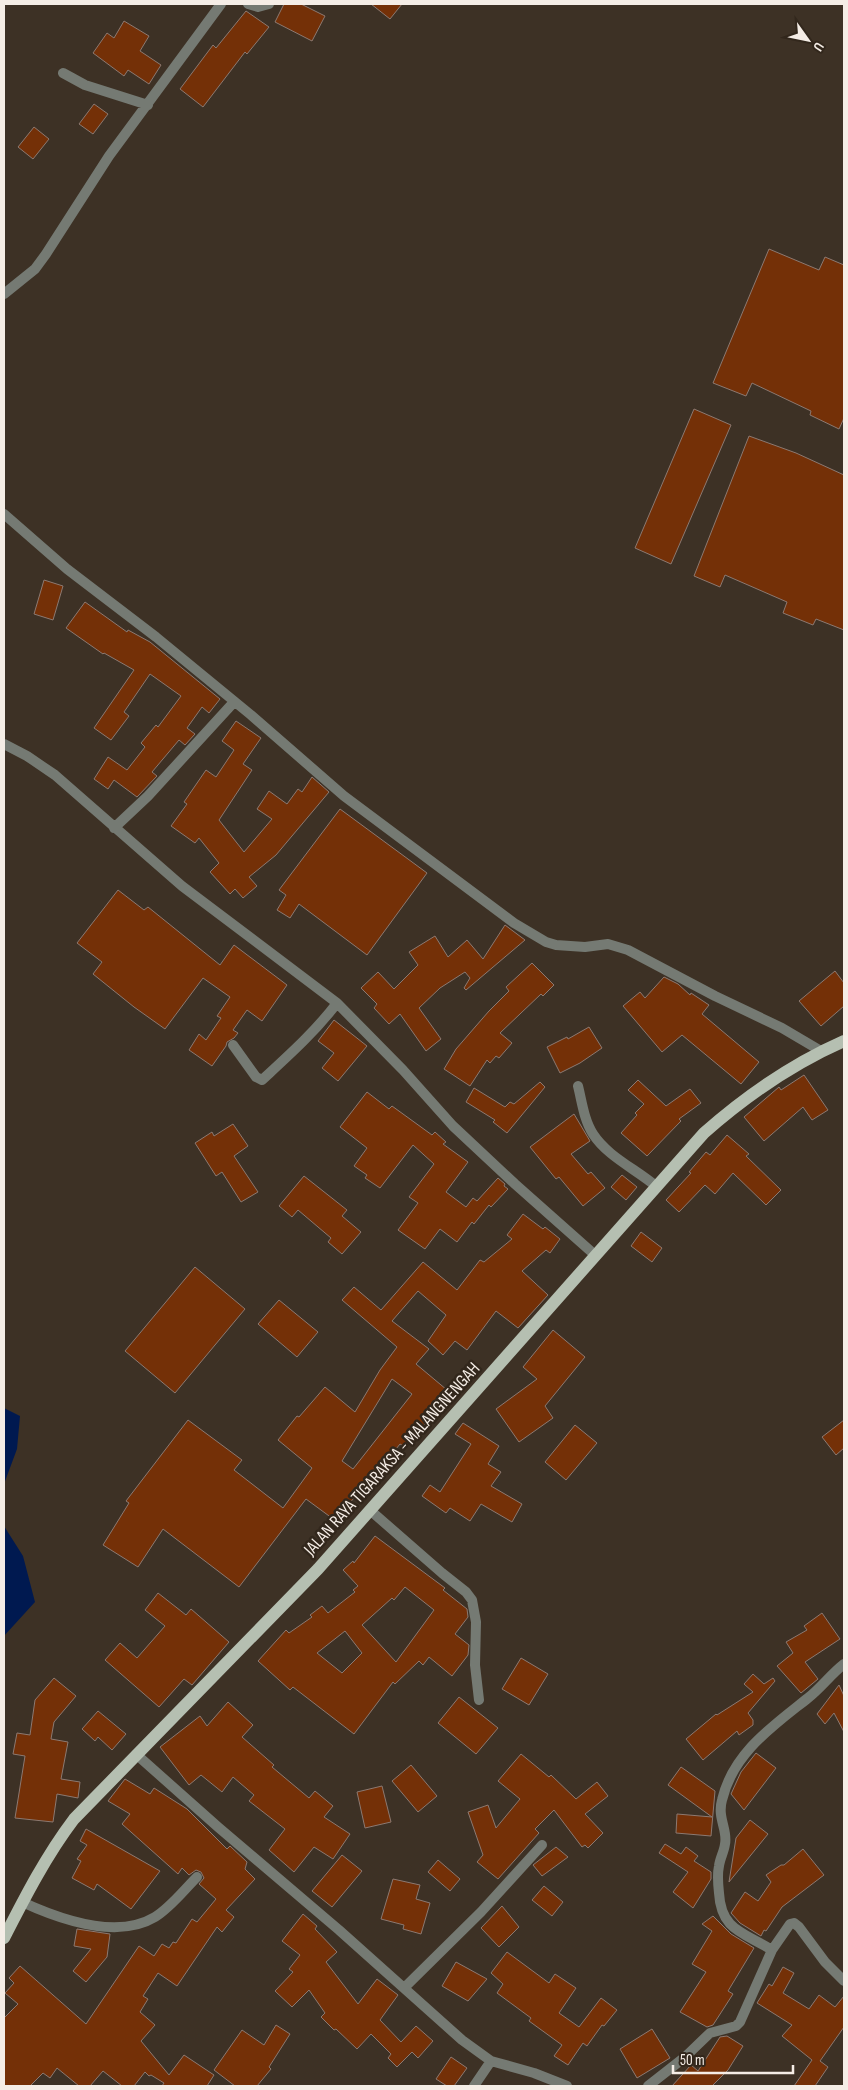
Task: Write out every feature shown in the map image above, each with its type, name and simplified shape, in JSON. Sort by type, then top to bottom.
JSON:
[{"type":"main road","name":"JALAN RAYA TIGARAKSA - MALANGNENGAH","points":[[4,1938],[56,1843],[74,1818],[213,1678],[371,1511],[704,1133],[737,1104],[765,1084],[821,1051],[844,1041]]},
{"type":"street","points":[[4,294],[35,269],[104,164],[221,4]]},
{"type":"street","points":[[248,4],[258,7],[270,4]]},
{"type":"street","points":[[63,73],[85,85],[148,105]]},
{"type":"street","points":[[4,514],[68,569],[156,637],[344,796],[529,932],[546,942],[565,947],[586,948],[608,944],[628,950],[714,996],[782,1028],[821,1051]]},
{"type":"street","points":[[114,828],[148,796],[234,702]]},
{"type":"street","points":[[4,744],[27,756],[55,775],[182,886],[337,1002],[467,1139],[595,1255]]},
{"type":"street","points":[[233,1045],[256,1077],[262,1080],[326,1018],[337,1002]]},
{"type":"street","points":[[578,1086],[585,1114],[593,1134],[614,1156],[657,1187]]},
{"type":"street","points":[[371,1511],[466,1592],[472,1600],[476,1622],[475,1665],[479,1700]]},
{"type":"street","points":[[772,1950],[730,1925],[723,1916],[719,1897],[718,1873],[726,1843],[720,1815],[721,1801],[734,1770],[760,1736],[779,1719],[808,1698],[844,1664]]},
{"type":"street","points":[[136,1755],[218,1828],[339,1930],[462,2040],[491,2061],[534,2073],[567,2086]]},
{"type":"street","points":[[404,1988],[481,1912],[542,1845]]},
{"type":"street","points":[[22,1902],[42,1911],[77,1922],[113,1926],[136,1924],[156,1916],[197,1878]]},
{"type":"street","points":[[648,2086],[685,2057],[710,2034],[736,2026],[740,2022],[772,1950],[788,1926],[794,1923],[804,1931],[825,1962],[844,1981]]},
{"type":"street","points":[[474,2086],[491,2061]]},
{"type":"water","points":[[4,1408],[20,1416],[17,1449],[4,1484]]},
{"type":"water","points":[[4,1526],[23,1556],[35,1602],[4,1636]]},
{"type":"building","points":[[284,4],[301,4],[325,16],[312,41],[275,22]]},
{"type":"building","points":[[371,4],[402,4],[390,19]]},
{"type":"building","points":[[246,11],[269,27],[247,54],[245,52],[203,107],[180,89],[213,45],[216,48]]},
{"type":"building","points":[[124,21],[149,36],[140,51],[161,65],[149,84],[128,70],[124,76],[93,53],[107,33],[114,38]]},
{"type":"building","points":[[94,104],[108,114],[93,134],[79,124]]},
{"type":"building","points":[[34,127],[49,139],[33,159],[18,147]]},
{"type":"building","points":[[769,249],[819,270],[825,257],[844,265],[844,418],[839,429],[810,415],[811,411],[752,383],[746,396],[713,383]]},
{"type":"building","points":[[694,409],[731,425],[671,564],[635,548]]},
{"type":"building","points":[[749,436],[796,453],[844,475],[844,630],[816,619],[813,625],[783,613],[787,602],[725,575],[720,587],[694,576]]},
{"type":"building","points":[[44,580],[63,586],[53,620],[34,614]]},
{"type":"building","points":[[85,602],[127,632],[128,630],[150,642],[220,699],[209,713],[202,707],[187,728],[195,734],[185,745],[179,740],[152,772],[157,776],[137,797],[114,780],[108,789],[94,779],[108,757],[127,770],[145,747],[141,743],[156,725],[158,727],[181,696],[150,674],[124,712],[129,716],[111,740],[94,728],[134,670],[103,654],[66,628]]},
{"type":"building","points":[[236,721],[261,738],[243,764],[252,770],[219,820],[244,852],[272,819],[257,809],[269,791],[287,804],[298,789],[302,792],[312,777],[329,792],[276,855],[249,877],[257,886],[243,898],[235,889],[230,894],[210,872],[219,863],[199,838],[195,843],[171,826],[187,804],[184,802],[206,770],[216,777],[234,750],[222,741]]},
{"type":"building","points":[[340,809],[427,873],[367,955],[299,904],[290,918],[277,910],[286,895],[279,890]]},
{"type":"building","points":[[118,890],[144,910],[148,907],[220,965],[234,945],[287,985],[262,1021],[247,1010],[233,1030],[238,1033],[227,1042],[212,1066],[189,1050],[199,1034],[206,1040],[221,1018],[217,1016],[230,997],[203,978],[165,1029],[93,974],[102,962],[77,943]]},
{"type":"building","points":[[505,925],[525,940],[466,990],[464,988],[470,978],[465,972],[440,988],[419,1008],[441,1039],[426,1051],[400,1014],[389,1024],[374,1008],[377,1004],[361,988],[378,972],[394,989],[418,965],[409,952],[435,936],[448,957],[467,940],[483,959]]},
{"type":"building","points":[[532,963],[554,985],[543,996],[541,994],[500,1033],[512,1043],[499,1058],[496,1056],[490,1063],[487,1060],[470,1086],[444,1069],[456,1049],[509,991],[506,987]]},
{"type":"building","points":[[835,971],[844,983],[844,1006],[821,1026],[799,1001]]},
{"type":"building","points":[[664,977],[678,984],[690,995],[691,993],[709,1005],[702,1014],[759,1062],[741,1084],[682,1035],[662,1052],[623,1006],[640,992],[645,998]]},
{"type":"building","points":[[334,1020],[367,1046],[338,1081],[322,1068],[334,1053],[318,1041]]},
{"type":"building","points":[[589,1027],[602,1048],[580,1063],[560,1073],[547,1047],[567,1037],[568,1039]]},
{"type":"building","points":[[804,1075],[828,1110],[812,1120],[803,1107],[764,1141],[744,1117],[779,1087],[781,1090]]},
{"type":"building","points":[[638,1080],[666,1106],[690,1089],[701,1103],[679,1119],[681,1121],[647,1156],[621,1133],[644,1104],[628,1090]]},
{"type":"building","points":[[540,1082],[545,1087],[507,1133],[493,1122],[495,1120],[466,1102],[474,1088],[505,1107],[510,1102],[514,1104]]},
{"type":"building","points":[[367,1092],[389,1109],[392,1106],[432,1135],[435,1132],[446,1142],[443,1144],[468,1162],[446,1192],[466,1207],[473,1198],[477,1201],[498,1178],[508,1189],[491,1207],[489,1205],[474,1224],[472,1222],[457,1242],[440,1229],[425,1249],[398,1230],[418,1203],[409,1197],[434,1164],[413,1145],[380,1188],[365,1178],[367,1175],[354,1166],[367,1148],[340,1127]]},
{"type":"building","points":[[574,1114],[590,1141],[571,1154],[588,1174],[591,1172],[605,1188],[583,1206],[559,1177],[556,1179],[530,1147]]},
{"type":"building","points":[[233,1124],[248,1146],[234,1156],[258,1192],[241,1202],[222,1172],[216,1176],[195,1143],[212,1132],[214,1136]]},
{"type":"building","points":[[727,1135],[749,1154],[746,1156],[781,1190],[766,1205],[733,1173],[715,1194],[705,1185],[679,1212],[666,1200],[691,1173],[689,1172],[706,1152],[710,1155]]},
{"type":"building","points":[[622,1175],[637,1187],[626,1200],[611,1187]]},
{"type":"building","points":[[304,1176],[347,1210],[342,1216],[361,1232],[342,1254],[328,1242],[331,1238],[298,1210],[292,1217],[279,1206]]},
{"type":"building","points":[[523,1214],[543,1229],[545,1227],[560,1239],[550,1253],[546,1250],[522,1271],[548,1295],[518,1328],[496,1311],[467,1350],[455,1341],[443,1355],[428,1341],[446,1315],[418,1291],[392,1321],[429,1349],[416,1364],[453,1395],[443,1408],[440,1405],[420,1430],[417,1428],[405,1447],[400,1444],[379,1470],[377,1469],[345,1509],[348,1512],[340,1524],[306,1499],[239,1587],[163,1529],[138,1567],[103,1545],[129,1503],[126,1501],[188,1420],[242,1460],[234,1470],[283,1508],[312,1468],[278,1440],[297,1416],[299,1417],[325,1387],[355,1412],[380,1370],[397,1347],[342,1300],[354,1287],[381,1310],[423,1262],[457,1290],[480,1260],[484,1262],[512,1239],[507,1235]],"holes":[[[392,1379],[412,1394],[353,1469],[342,1461]]]},
{"type":"building","points":[[641,1232],[662,1248],[652,1262],[631,1246]]},
{"type":"building","points":[[195,1267],[245,1309],[175,1393],[125,1351]]},
{"type":"building","points":[[279,1300],[318,1332],[297,1357],[258,1324]]},
{"type":"building","points":[[553,1330],[585,1357],[545,1406],[553,1418],[519,1442],[496,1409],[537,1379],[523,1367]]},
{"type":"building","points":[[844,1420],[844,1448],[836,1455],[822,1437]]},
{"type":"building","points":[[463,1423],[499,1446],[488,1464],[501,1472],[491,1486],[522,1504],[512,1522],[481,1504],[470,1521],[450,1508],[446,1513],[422,1496],[430,1485],[440,1492],[471,1444],[455,1434]]},
{"type":"building","points":[[575,1425],[597,1443],[566,1480],[545,1462]]},
{"type":"building","points":[[375,1536],[445,1588],[443,1590],[467,1609],[468,1617],[455,1634],[469,1645],[468,1655],[452,1676],[429,1657],[423,1665],[419,1661],[395,1684],[393,1682],[354,1734],[293,1687],[290,1690],[258,1661],[286,1630],[289,1633],[312,1617],[310,1615],[322,1606],[328,1613],[355,1592],[353,1590],[358,1586],[343,1570],[353,1561],[354,1563]],"holes":[[[405,1587],[434,1610],[396,1662],[362,1625],[392,1598],[394,1600]],[[345,1631],[362,1653],[342,1673],[317,1653]]]},
{"type":"building","points":[[158,1593],[186,1615],[191,1609],[229,1642],[192,1685],[184,1679],[159,1707],[105,1660],[120,1643],[137,1658],[165,1626],[145,1610]]},
{"type":"building","points":[[822,1613],[840,1639],[805,1662],[818,1679],[801,1693],[777,1666],[793,1653],[786,1642],[807,1630],[804,1626]]},
{"type":"building","points":[[521,1658],[548,1674],[529,1705],[502,1689]]},
{"type":"building","points":[[753,1674],[764,1684],[773,1678],[775,1681],[748,1713],[753,1720],[753,1725],[739,1735],[737,1731],[703,1760],[686,1739],[716,1714],[753,1692],[744,1684]]},
{"type":"building","points":[[54,1678],[76,1696],[54,1722],[51,1739],[68,1742],[61,1779],[80,1782],[78,1798],[57,1794],[53,1822],[15,1818],[25,1756],[13,1754],[17,1733],[30,1735],[35,1700]]},
{"type":"building","points":[[839,1685],[844,1696],[844,1732],[834,1713],[825,1724],[817,1714]]},
{"type":"building","points":[[459,1697],[498,1728],[476,1754],[438,1723]]},
{"type":"building","points":[[228,1702],[253,1725],[242,1737],[274,1765],[272,1767],[309,1798],[315,1791],[333,1806],[324,1817],[350,1834],[333,1859],[314,1847],[294,1872],[269,1850],[285,1829],[249,1801],[254,1795],[233,1777],[222,1792],[201,1775],[189,1785],[160,1747],[200,1716],[207,1726]]},
{"type":"building","points":[[98,1711],[126,1734],[112,1750],[98,1737],[95,1741],[82,1729]]},
{"type":"building","points":[[756,1753],[776,1768],[744,1810],[731,1794],[741,1772]]},
{"type":"building","points":[[521,1754],[549,1777],[551,1775],[576,1799],[597,1782],[608,1796],[585,1814],[603,1833],[588,1848],[585,1845],[582,1847],[554,1810],[535,1829],[539,1833],[498,1879],[477,1862],[483,1855],[468,1812],[488,1805],[496,1828],[520,1799],[498,1781]]},
{"type":"building","points":[[411,1765],[437,1796],[418,1812],[392,1781]]},
{"type":"building","points":[[681,1767],[715,1791],[711,1836],[676,1833],[677,1814],[712,1817],[668,1785]]},
{"type":"building","points":[[125,1779],[150,1794],[154,1788],[187,1809],[227,1849],[230,1846],[247,1862],[245,1869],[255,1879],[226,1910],[234,1917],[222,1932],[217,1927],[177,1986],[158,1973],[143,1996],[148,1999],[140,2012],[155,2025],[141,2041],[169,2075],[184,2055],[214,2075],[207,2086],[162,2086],[164,2083],[145,2072],[134,2086],[122,2086],[103,2071],[90,2086],[79,2086],[57,2068],[50,2078],[43,2073],[30,2086],[4,2086],[4,2018],[18,2004],[5,1993],[14,1983],[9,1978],[20,1966],[86,2024],[139,1946],[154,1956],[162,1944],[169,1948],[173,1942],[176,1943],[192,1919],[197,1922],[216,1899],[199,1884],[204,1878],[201,1872],[196,1870],[189,1875],[182,1868],[178,1874],[122,1824],[130,1814],[108,1801]]},
{"type":"building","points":[[382,1786],[391,1822],[365,1828],[357,1792]]},
{"type":"building","points":[[750,1820],[768,1834],[729,1882],[736,1838]]},
{"type":"building","points":[[86,1829],[160,1871],[131,1909],[97,1884],[94,1890],[72,1878],[81,1861],[77,1859],[87,1845],[80,1841]]},
{"type":"building","points":[[665,1844],[681,1854],[686,1847],[698,1856],[694,1861],[711,1872],[711,1879],[693,1908],[673,1892],[688,1872],[659,1853]]},
{"type":"building","points":[[556,1847],[568,1857],[542,1876],[533,1865]]},
{"type":"building","points":[[803,1849],[824,1875],[782,1907],[761,1936],[740,1923],[731,1913],[745,1892],[758,1901],[771,1882],[766,1875],[784,1865]]},
{"type":"building","points":[[342,1855],[362,1871],[332,1907],[312,1891]]},
{"type":"building","points":[[438,1860],[460,1879],[450,1891],[428,1872]]},
{"type":"building","points":[[393,1879],[420,1885],[416,1899],[430,1903],[421,1934],[403,1929],[404,1925],[381,1919]]},
{"type":"building","points":[[544,1886],[563,1902],[552,1916],[532,1900]]},
{"type":"building","points":[[502,1906],[519,1927],[499,1947],[481,1928]]},
{"type":"building","points":[[303,1914],[317,1926],[315,1929],[337,1952],[326,1962],[358,2004],[377,1979],[398,1995],[380,2020],[401,2042],[416,2026],[433,2041],[418,2058],[412,2052],[397,2067],[388,2058],[391,2054],[371,2034],[357,2049],[321,2017],[325,2013],[309,1990],[292,2007],[275,1991],[293,1972],[289,1969],[300,1955],[282,1941]]},
{"type":"building","points":[[713,1916],[731,1934],[754,1948],[728,1991],[733,1994],[713,2025],[707,2027],[680,2012],[706,1972],[692,1964],[712,1931],[702,1924]]},
{"type":"building","points":[[77,1929],[110,1934],[107,1957],[86,1982],[73,1971],[91,1949],[74,1946]]},
{"type":"building","points":[[507,1952],[549,1983],[555,1974],[576,1988],[559,2013],[579,2027],[601,1998],[617,2010],[604,2026],[602,2025],[587,2046],[583,2043],[568,2065],[554,2056],[562,2045],[529,2021],[531,2018],[497,1993],[503,1984],[491,1973]]},
{"type":"building","points":[[456,1962],[487,1979],[468,2001],[442,1986]]},
{"type":"building","points":[[783,1967],[794,1973],[783,1993],[809,2009],[819,1995],[835,2007],[844,1996],[844,2027],[820,2061],[828,2067],[815,2086],[794,2086],[812,2060],[782,2036],[792,2025],[757,2003],[769,1984],[772,1986]]},
{"type":"building","points":[[276,2025],[290,2034],[269,2067],[271,2069],[257,2086],[235,2086],[214,2070],[242,2030],[264,2045]]},
{"type":"building","points":[[652,2029],[670,2058],[637,2078],[620,2049]]},
{"type":"building","points":[[727,2036],[743,2046],[728,2070],[713,2085],[715,2086],[672,2086],[691,2065],[698,2071],[720,2037]]},
{"type":"building","points":[[451,2057],[467,2068],[454,2086],[447,2086],[436,2079]]}]
